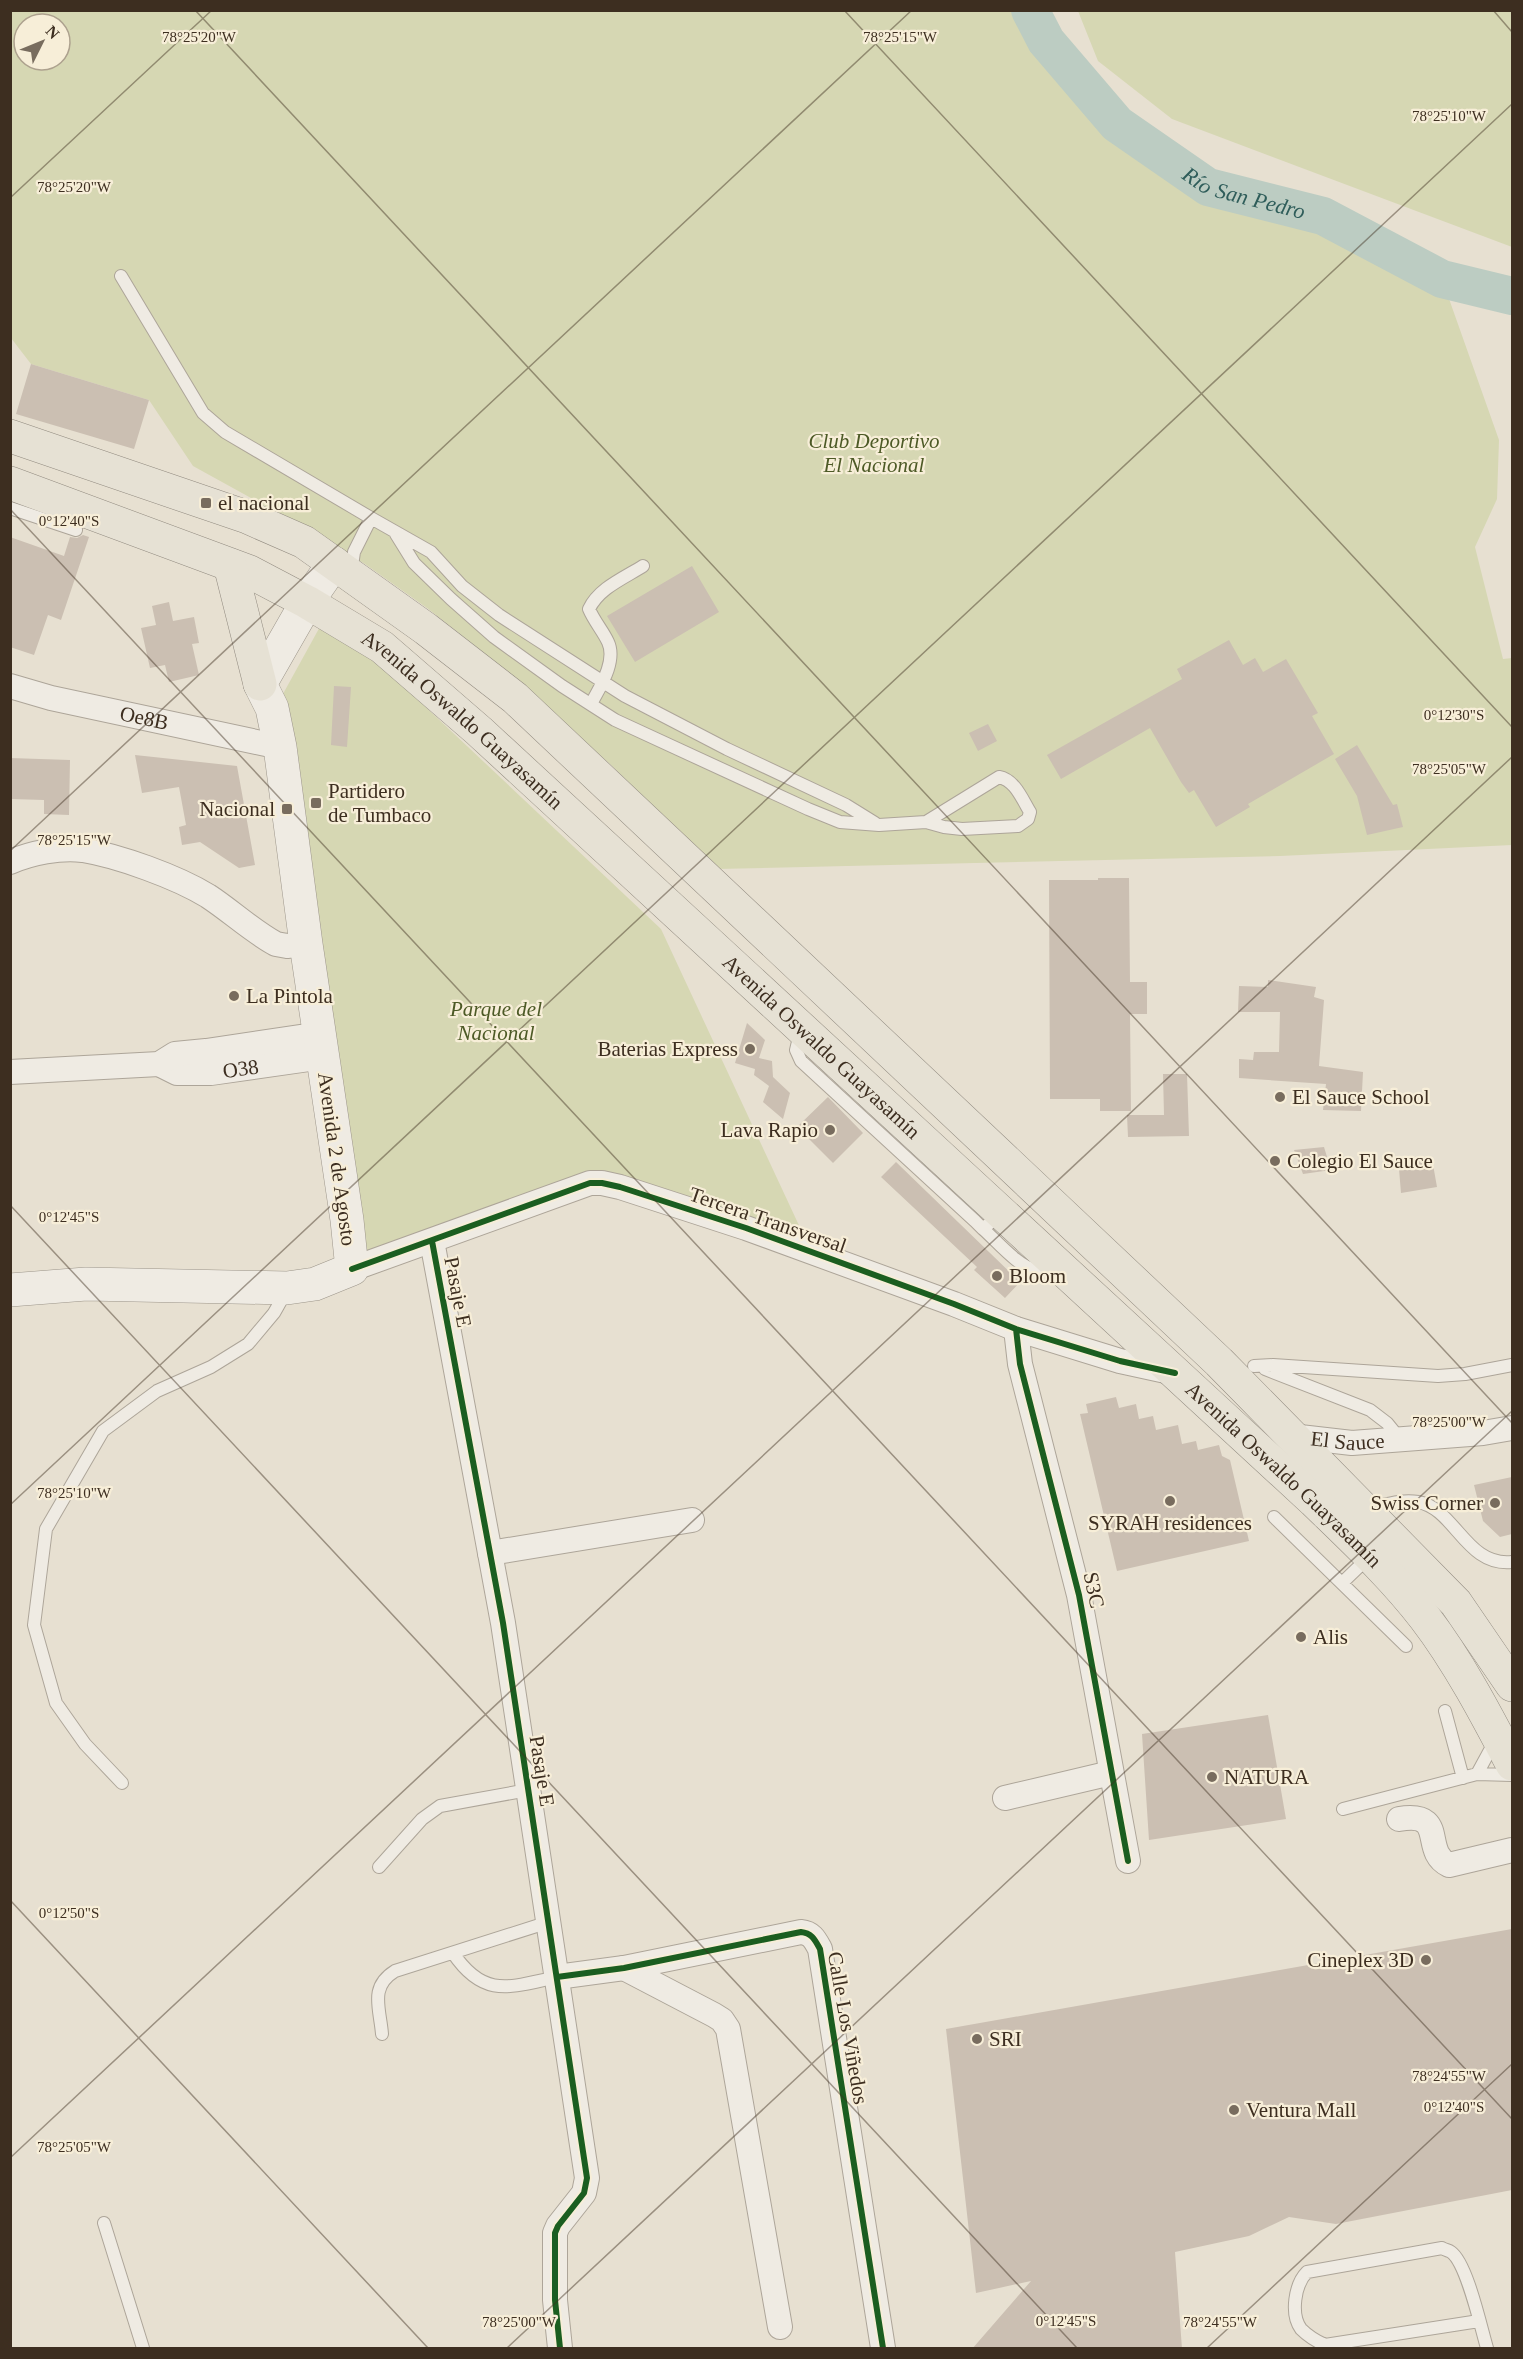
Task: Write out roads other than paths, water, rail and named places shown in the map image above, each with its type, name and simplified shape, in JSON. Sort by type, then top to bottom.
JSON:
[{"type":"main road","name":"Avenida Oswaldo Guayasamín","points":[[10,435],[247,517],[304,542],[346,564],[515,698],[1219,1362],[1456,1603],[1512,1685]]},
{"type":"main road","name":"Avenida Oswaldo Guayasamín","points":[[10,483],[250,572],[382,647],[479,731],[802,1029],[992,1221],[1054,1262],[1307,1493],[1370,1556],[1425,1618],[1487,1715],[1505,1750]]},
{"type":"main road","points":[[266,696],[317,608],[346,564]]},
{"type":"main road","points":[[230,565],[266,696]]},
{"type":"main road","name":"Avenida 2 de Agosto","points":[[10,1290],[86,1284],[287,1288],[315,1284],[352,1269],[280,747],[266,696]]},
{"type":"street","name":"Oe8B","points":[[10,686],[51,698],[280,747]]},
{"type":"street","points":[[10,862],[53,850],[81,850],[111,857],[145,868],[206,894],[276,944],[286,946],[306,944]]},
{"type":"street","name":"O38","points":[[10,1072],[159,1064],[176,1054],[321,1045]]},
{"type":"street","name":"Tercera Transversal","points":[[352,1269],[590,1183],[602,1183],[746,1228],[1016,1329],[1120,1361],[1175,1373]]},
{"type":"street","name":"Pasaje E","points":[[432,1241],[503,1623],[587,2178],[584,2193],[555,2233],[555,2300],[560,2349]]},
{"type":"street","name":"S3C","points":[[1016,1329],[1020,1364],[1079,1595],[1128,1861]]},
{"type":"street","name":"El Sauce","points":[[1291,1436],[1352,1443],[1483,1433],[1512,1428]]},
{"type":"street","points":[[490,1553],[692,1520]]},
{"type":"street","points":[[1005,1798],[1111,1773]]},
{"type":"street","points":[[1399,1819],[1416,1816],[1424,1820],[1433,1837],[1437,1856],[1449,1865],[1512,1850]]},
{"type":"street","name":"Calle Los Viñedos","points":[[557,1977],[624,1968],[801,1932],[814,1937],[820,1949],[883,2349]]},
{"type":"street","points":[[624,1968],[714,2015],[722,2020],[728,2029],[780,2327]]},
{"type":"lane","points":[[121,276],[203,413],[225,432],[396,534],[431,552],[462,586],[499,615],[625,696],[846,805],[879,825]]},
{"type":"lane","points":[[10,507],[76,530]]},
{"type":"lane","points":[[346,564],[371,518]]},
{"type":"lane","points":[[396,534],[414,563],[494,637],[562,686],[615,720],[718,769],[840,822],[879,825],[926,822],[962,829],[1018,826],[1028,819],[1030,812],[1012,784],[1007,779],[999,777],[926,822]]},
{"type":"lane","points":[[591,704],[603,682],[610,659],[609,644],[589,609],[593,600],[603,591],[643,566]]},
{"type":"lane","points":[[122,1783],[85,1744],[56,1704],[34,1625],[46,1529],[103,1431],[157,1391],[211,1367],[248,1344],[274,1313],[287,1288]]},
{"type":"lane","points":[[1219,1362],[1438,1376],[1466,1374],[1512,1365]]},
{"type":"lane","points":[[1254,1366],[1370,1410],[1387,1423],[1400,1439]]},
{"type":"lane","points":[[1364,1509],[1406,1501],[1420,1502],[1435,1510],[1468,1544],[1485,1557],[1502,1563],[1512,1562]]},
{"type":"lane","points":[[1274,1517],[1406,1646]]},
{"type":"lane","points":[[1343,1582],[1370,1556]]},
{"type":"lane","points":[[1445,1711],[1463,1778]]},
{"type":"lane","points":[[1477,1774],[1505,1750]]},
{"type":"lane","points":[[1343,1809],[1477,1774],[1512,1775]]},
{"type":"lane","points":[[379,1867],[423,1819],[440,1806],[528,1790]]},
{"type":"lane","points":[[382,2034],[378,1988],[384,1978],[395,1971],[549,1922]]},
{"type":"lane","points":[[453,1953],[463,1968],[476,1980],[496,1986],[512,1986],[557,1977]]},
{"type":"lane","points":[[104,2223],[143,2349]]},
{"type":"lane","points":[[1479,2321],[1325,2345],[1300,2327],[1295,2292],[1300,2279],[1307,2272],[1442,2248],[1451,2252],[1463,2269],[1479,2321],[1487,2349]]},
{"type":"waterway","name":"Río San Pedro","points":[[1030,10],[1046,41],[1117,124],[1208,187],[1323,216],[1442,279],[1512,296]]},
{"type":"place","name":"el nacional","points":[[206,503]]},
{"type":"place","name":"Partidero de Tumbaco","points":[[316,803]]},
{"type":"place","name":"Nacional","points":[[287,809]]},
{"type":"place","name":"La Pintola","points":[[234,996]]},
{"type":"place","name":"Baterias Express","points":[[750,1049]]},
{"type":"place","name":"El Sauce School","points":[[1280,1097]]},
{"type":"place","name":"Lava Rapio","points":[[830,1130]]},
{"type":"place","name":"Colegio El Sauce","points":[[1275,1161]]},
{"type":"place","name":"Bloom","points":[[997,1276]]},
{"type":"place","name":"SYRAH residences","points":[[1170,1501]]},
{"type":"place","name":"Swiss Corner","points":[[1495,1503]]},
{"type":"place","name":"Alis","points":[[1301,1637]]},
{"type":"place","name":"NATURA","points":[[1212,1777]]},
{"type":"place","name":"Cineplex 3D","points":[[1426,1960]]},
{"type":"place","name":"SRI","points":[[977,2039]]},
{"type":"place","name":"Ventura Mall","points":[[1234,2110]]},
{"type":"park label","name":"Club Deportivo El Nacional","points":[[874,453]]},
{"type":"park label","name":"Parque del Nacional","points":[[496,1021]]}]
